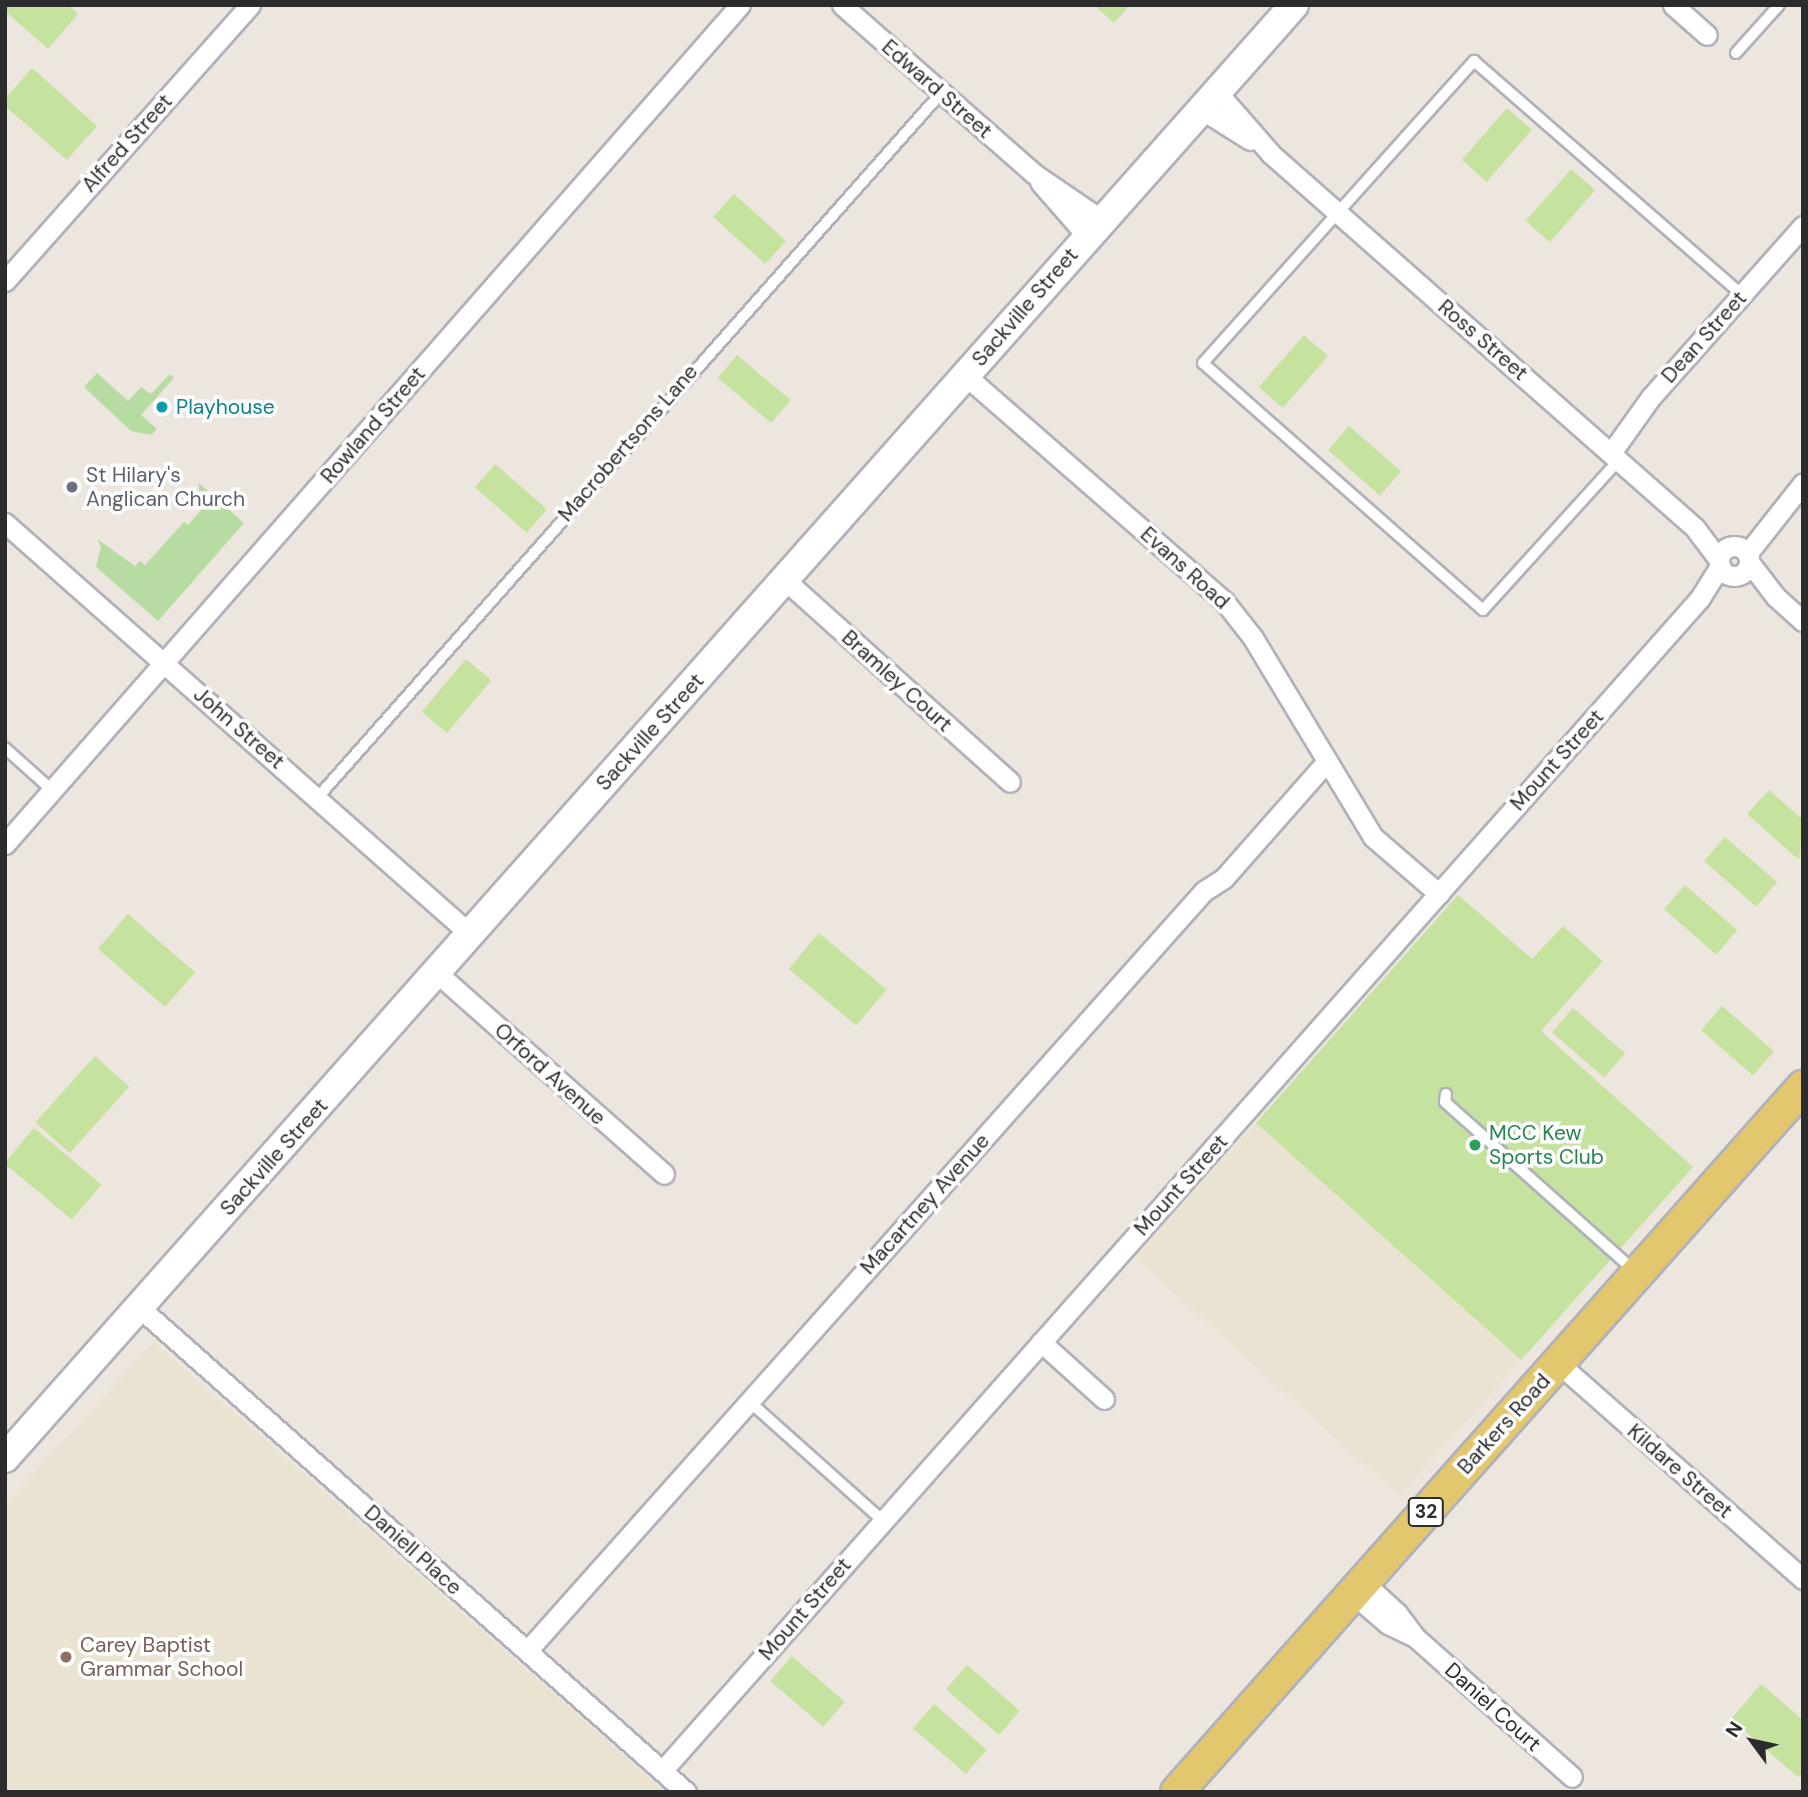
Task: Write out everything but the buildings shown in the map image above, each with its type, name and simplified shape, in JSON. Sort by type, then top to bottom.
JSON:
[{"type":"main road","name":"Barkers Road","points":[[1177,1792],[1803,1087]]},
{"type":"street","name":"Alfred Street","points":[[5,281],[250,5]]},
{"type":"street","name":"Rowland Street","points":[[5,844],[740,5]]},
{"type":"street","name":"Edward Street","points":[[842,5],[1094,228]]},
{"type":"street","name":"Sackville Street","points":[[5,1458],[1294,5]]},
{"type":"street","points":[[1673,5],[1707,36]]},
{"type":"street","name":"Ross Street","points":[[1209,100],[1803,621]]},
{"type":"street","name":"Dean Street","points":[[1615,457],[1651,397],[1803,226]]},
{"type":"street","name":"Evans Road","points":[[966,376],[1224,601],[1253,639],[1376,839],[1438,894]]},
{"type":"street","name":"Mount Street","points":[[662,1771],[1803,483]]},
{"type":"street","name":"John Street","points":[[5,523],[471,935]]},
{"type":"street","name":"Bramley Court","points":[[785,580],[1010,782]]},
{"type":"street","name":"Macartney Avenue","points":[[527,1651],[1204,891],[1224,878],[1327,761]]},
{"type":"street","name":"Orford Avenue","points":[[436,974],[664,1174]]},
{"type":"street","name":"Daniell Place","points":[[139,1308],[686,1792]]},
{"type":"street","points":[[1041,1342],[1104,1399]]},
{"type":"street","name":"Kildare Street","points":[[1558,1363],[1803,1579]]},
{"type":"street","name":"Daniel Court","points":[[1358,1588],[1388,1624],[1415,1637],[1572,1777]]},
{"type":"lane","points":[[1736,53],[1779,5]]},
{"type":"lane","points":[[1615,457],[1483,610],[1203,363],[1474,61],[1742,295]]},
{"type":"lane","name":"Macrobertsons Lane","points":[[318,797],[941,93]]},
{"type":"lane","points":[[5,748],[53,791]]},
{"type":"lane","points":[[1446,1094],[1445,1102],[1638,1273]]},
{"type":"lane","points":[[750,1402],[882,1520]]},
{"type":"shaded area","points":[[1256,1123],[1521,1361],[1399,1496],[1135,1258]]},
{"type":"shaded area","points":[[154,1342],[665,1792],[5,1792],[5,1505]]},
{"type":"green space","points":[[5,5],[68,5],[78,14],[48,49],[5,11]]},
{"type":"green space","points":[[1094,5],[1130,5],[1114,23]]},
{"type":"green space","points":[[32,68],[97,126],[67,160],[5,106],[5,99]]},
{"type":"green space","points":[[1507,108],[1532,130],[1487,182],[1462,160]]},
{"type":"green space","points":[[1571,169],[1595,190],[1550,242],[1526,221]]},
{"type":"green space","points":[[734,194],[786,241],[765,264],[713,217]]},
{"type":"green space","points":[[1304,335],[1328,356],[1283,408],[1259,387]]},
{"type":"green space","points":[[737,355],[791,400],[771,423],[718,378]]},
{"type":"green space","points":[[97,373],[128,401],[141,387],[151,394],[170,374],[174,378],[141,415],[157,429],[151,435],[131,431],[84,387]]},
{"type":"green space","points":[[1349,426],[1401,471],[1380,495],[1328,450]]},
{"type":"green space","points":[[495,464],[547,509],[527,533],[475,487]]},
{"type":"green space","points":[[199,483],[244,523],[158,621],[96,567],[101,547],[97,539],[135,566],[140,561],[145,565],[184,522],[188,525],[201,510],[192,502],[199,494]]},
{"type":"green space","points":[[466,659],[491,680],[447,733],[422,712]]},
{"type":"green space","points":[[1769,790],[1803,820],[1799,860],[1747,814]]},
{"type":"green space","points":[[1725,837],[1777,882],[1756,906],[1704,861]]},
{"type":"green space","points":[[1685,885],[1737,930],[1716,954],[1664,909]]},
{"type":"green space","name":"MCC Kew Sports Club","points":[[1458,895],[1532,959],[1563,926],[1603,961],[1541,1031],[1693,1167],[1521,1360],[1256,1123]]},
{"type":"green space","points":[[128,914],[195,972],[165,1007],[98,949]]},
{"type":"green space","points":[[819,933],[886,990],[856,1026],[789,969]]},
{"type":"green space","points":[[1722,1006],[1774,1051],[1753,1075],[1701,1030]]},
{"type":"green space","points":[[1573,1008],[1625,1053],[1604,1077],[1552,1032]]},
{"type":"green space","points":[[95,1056],[129,1087],[70,1153],[35,1122]]},
{"type":"green space","points":[[34,1128],[101,1185],[72,1220],[5,1164]]},
{"type":"green space","points":[[792,1656],[845,1702],[823,1727],[770,1681]]},
{"type":"green space","points":[[967,1665],[1020,1711],[999,1735],[946,1689]]},
{"type":"green space","points":[[1761,1684],[1803,1720],[1803,1772],[1798,1777],[1731,1719]]},
{"type":"green space","points":[[934,1704],[987,1750],[966,1774],[913,1728]]},
{"type":"place","name":"Playhouse","points":[[162,407]]},
{"type":"place","name":"St Hilary's Anglican Church","points":[[72,487]]},
{"type":"place","name":"MCC Kew Sports Club","points":[[1475,1145]]},
{"type":"place","name":"Carey Baptist Grammar School","points":[[66,1657]]}]
